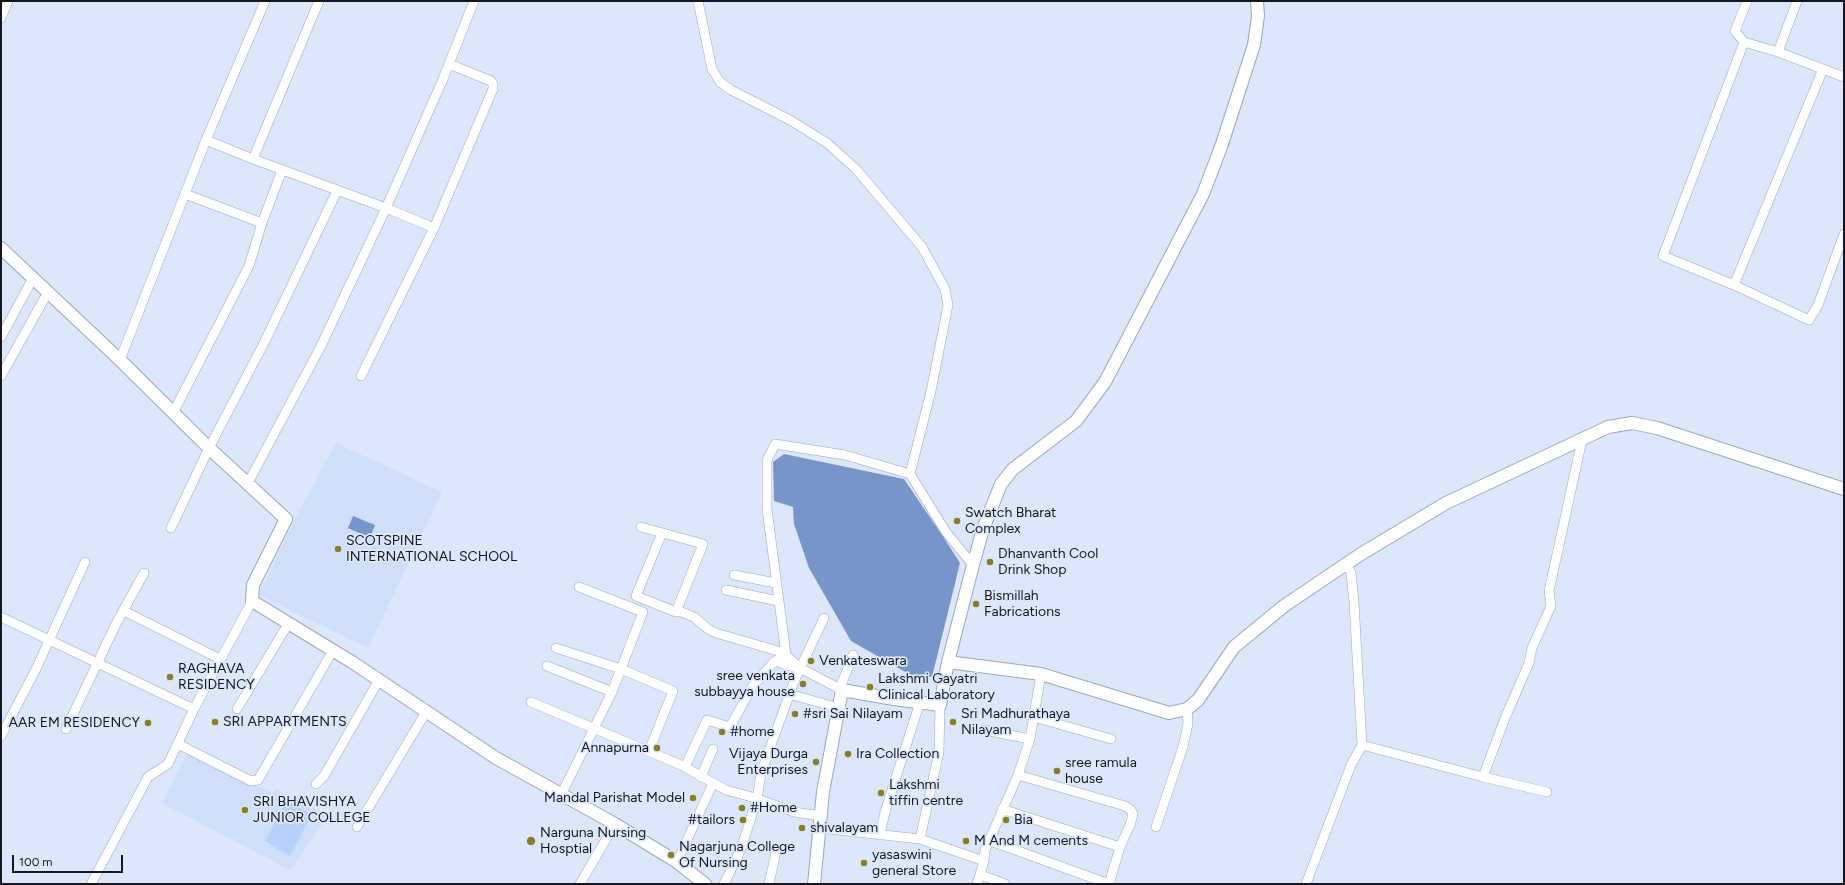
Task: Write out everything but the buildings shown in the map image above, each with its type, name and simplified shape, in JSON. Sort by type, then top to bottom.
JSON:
[{"type":"street","points":[[1,18],[8,1]]},
{"type":"street","points":[[120,360],[206,140],[265,1]]},
{"type":"street","points":[[253,159],[319,1]]},
{"type":"street","points":[[248,483],[321,346],[386,208],[449,64],[474,1]]},
{"type":"street","points":[[698,1],[712,69],[720,82],[731,90],[790,120],[827,142],[856,169],[922,248],[945,289],[948,304],[933,384],[910,474]]},
{"type":"street","points":[[920,839],[939,752],[940,705],[948,662],[983,529],[1001,484],[1013,469],[1076,421],[1106,382],[1202,194],[1221,147],[1254,44],[1258,16],[1257,1]]},
{"type":"street","points":[[1747,1],[1735,31],[1744,42],[1778,52],[1844,77]]},
{"type":"street","points":[[1778,52],[1797,1]]},
{"type":"street","points":[[1744,42],[1663,256],[1734,285],[1809,320],[1818,305],[1844,234]]},
{"type":"street","points":[[361,376],[434,228],[494,87],[491,80],[449,64]]},
{"type":"street","points":[[1734,285],[1823,69]]},
{"type":"street","points":[[206,140],[337,191],[386,208],[434,228]]},
{"type":"street","points":[[173,412],[249,266],[262,223],[282,170]]},
{"type":"street","points":[[171,528],[208,448],[264,343],[337,191]]},
{"type":"street","points":[[185,194],[262,223]]},
{"type":"street","points":[[1,248],[120,360],[208,448],[286,519],[253,586],[252,601],[194,709],[168,764],[148,777],[91,884]]},
{"type":"street","points":[[1,337],[34,278]]},
{"type":"street","points":[[1,376],[48,292]]},
{"type":"street","points":[[948,662],[1041,674],[1169,713],[1187,709],[1198,700],[1234,647],[1284,606],[1347,564],[1446,503],[1608,427],[1632,423],[1657,428],[1844,489]]},
{"type":"street","points":[[1484,777],[1507,712],[1529,663],[1532,648],[1551,606],[1549,591],[1576,474],[1582,440]]},
{"type":"street","points":[[685,767],[707,720],[730,728],[743,701],[752,687],[781,657],[778,601],[767,502],[767,460],[775,444],[845,455],[910,474],[946,532],[973,565]]},
{"type":"street","points":[[641,527],[703,544],[676,610]]},
{"type":"street","points":[[662,533],[636,596],[676,612],[676,610],[694,617],[708,629],[716,633],[778,652],[781,657],[798,667],[841,689],[940,705]]},
{"type":"street","points":[[1,736],[36,669],[85,562]]},
{"type":"street","points":[[1306,884],[1351,765],[1362,745],[1354,602],[1351,573],[1347,564]]},
{"type":"street","points":[[66,729],[144,573]]},
{"type":"street","points":[[734,575],[776,583]]},
{"type":"street","points":[[580,587],[643,612]]},
{"type":"street","points":[[726,590],[778,601]]},
{"type":"street","points":[[252,601],[379,680],[496,758],[615,824],[677,862],[705,884]]},
{"type":"street","points":[[561,795],[612,692],[647,601]]},
{"type":"street","points":[[124,611],[220,660]]},
{"type":"street","points":[[724,884],[741,849],[757,799],[761,773],[798,667],[824,618]]},
{"type":"street","points":[[2,620],[49,638],[194,709]]},
{"type":"street","points":[[237,709],[288,624]]},
{"type":"street","points":[[556,648],[621,669],[673,691],[649,751]]},
{"type":"street","points":[[178,744],[251,781],[258,780],[332,652]]},
{"type":"street","points":[[814,884],[823,792],[839,708],[841,689],[853,654]]},
{"type":"street","points":[[547,666],[612,692]]},
{"type":"street","points":[[977,884],[981,875],[988,840],[1018,775],[1030,739],[1041,674]]},
{"type":"street","points":[[316,784],[324,776],[379,680]]},
{"type":"street","points":[[789,694],[839,708]]},
{"type":"street","points":[[531,702],[685,767],[726,790],[757,799],[821,822],[880,834],[920,839],[984,861]]},
{"type":"street","points":[[880,834],[885,812],[920,702]]},
{"type":"street","points":[[1156,827],[1183,747],[1188,724],[1187,709]]},
{"type":"street","points":[[357,827],[426,712]]},
{"type":"street","points":[[1034,718],[1111,740]]},
{"type":"street","points":[[984,730],[1030,739]]},
{"type":"street","points":[[1362,745],[1547,792]]},
{"type":"street","points":[[701,777],[713,749]]},
{"type":"street","points":[[988,840],[1109,884],[1120,847],[1133,814],[1131,810],[1125,806],[1018,775]]},
{"type":"street","points":[[677,862],[713,783]]},
{"type":"street","points":[[1002,809],[1120,847]]},
{"type":"street","points":[[580,884],[615,824]]},
{"type":"street","points":[[768,884],[776,852]]},
{"type":"street","points":[[981,875],[1005,884]]},
{"type":"shaded area","points":[[336,443],[442,492],[368,648],[259,595],[293,523]]},
{"type":"shaded area","points":[[784,454],[904,479],[944,538],[960,563],[932,677],[914,677],[851,641],[809,568],[794,524],[793,507],[774,501],[773,462]]},
{"type":"shaded area","points":[[353,516],[375,525],[370,538],[348,528]]},
{"type":"shaded area","name":"SRI BHAVISHYA JUNIOR COLLEGE","points":[[188,752],[273,793],[276,789],[328,816],[290,870],[162,803]]},
{"type":"shaded area","points":[[286,801],[312,814],[290,856],[265,841]]},
{"type":"place","name":"Swatch Bharat Complex","points":[[957,521]]},
{"type":"place","name":"SCOTSPINE INTERNATIONAL SCHOOL","points":[[338,549]]},
{"type":"place","name":"Dhanvanth Cool Drink Shop","points":[[990,562]]},
{"type":"place","name":"Bismillah Fabrications","points":[[976,604]]},
{"type":"place","name":"Venkateswara","points":[[811,661]]},
{"type":"place","name":"RAGHAVA RESIDENCY","points":[[170,677]]},
{"type":"place","name":"sree venkata subbayya house","points":[[803,684]]},
{"type":"place","name":"Lakshmi Gayatri Clinical Laboratory","points":[[870,687]]},
{"type":"place","name":"#sri Sai Nilayam","points":[[795,714]]},
{"type":"place","name":"SRI APPARTMENTS","points":[[215,722]]},
{"type":"place","name":"Sri Madhurathaya Nilayam","points":[[953,722]]},
{"type":"place","name":"AAR EM RESIDENCY","points":[[148,723]]},
{"type":"place","name":"#home","points":[[722,732]]},
{"type":"place","name":"Annapurna","points":[[657,748]]},
{"type":"place","name":"Ira Collection","points":[[848,754]]},
{"type":"place","name":"Vijaya Durga Enterprises","points":[[816,762]]},
{"type":"place","name":"sree ramula house","points":[[1057,771]]},
{"type":"place","name":"Lakshmi tiffin centre","points":[[881,793]]},
{"type":"place","name":"Mandal Parishat Model","points":[[693,798]]},
{"type":"place","name":"#Home","points":[[742,808]]},
{"type":"place","name":"SRI BHAVISHYA JUNIOR COLLEGE","points":[[245,810]]},
{"type":"place","name":"#tailors","points":[[743,820]]},
{"type":"place","name":"Bia","points":[[1006,820]]},
{"type":"place","name":"shivalayam","points":[[802,828]]},
{"type":"place","name":"Narguna Nursing Hosptial","points":[[531,841]]},
{"type":"place","name":"M And M cements","points":[[966,841]]},
{"type":"place","name":"Nagarjuna College Of Nursing","points":[[671,855]]},
{"type":"place","name":"yasaswini general Store","points":[[864,863]]}]
